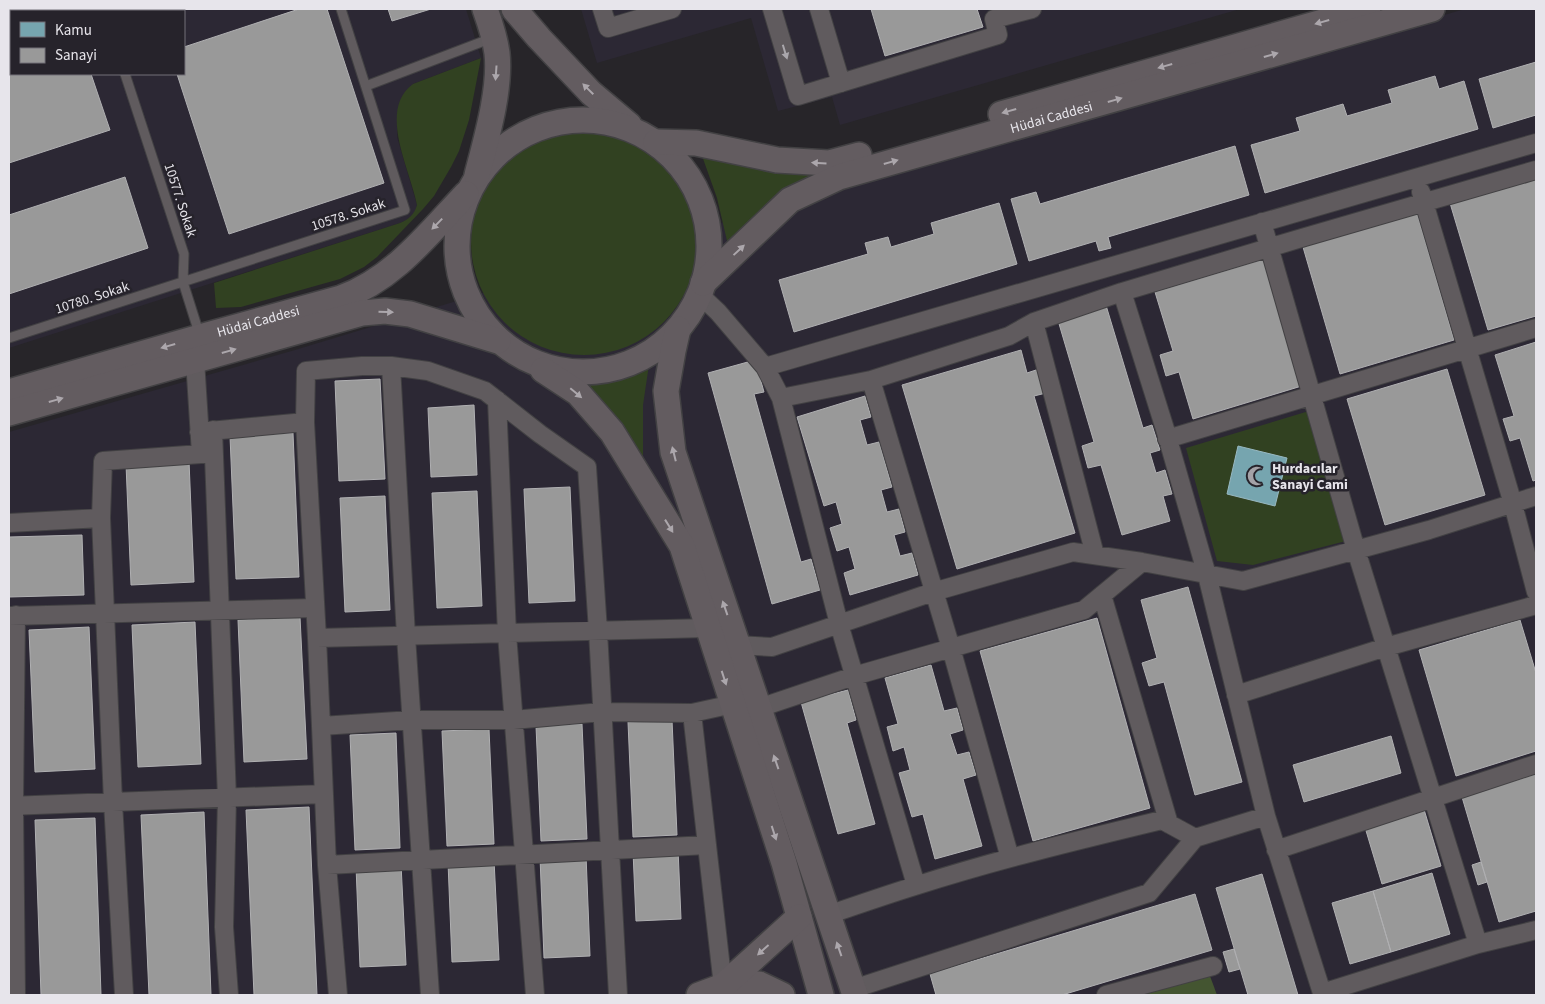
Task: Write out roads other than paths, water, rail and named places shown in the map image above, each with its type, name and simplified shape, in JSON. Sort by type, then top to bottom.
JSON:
[{"type":"street","points":[[485,9],[494,38],[497,56],[495,86],[490,122],[474,184],[460,220],[458,254],[464,287],[474,309],[489,330],[500,341],[578,393],[612,432],[682,546],[784,864],[821,995]]},
{"type":"street","points":[[514,9],[591,93],[671,154],[684,169],[694,184],[702,202],[710,239],[709,258],[702,289],[691,312],[663,344],[645,356],[626,365],[605,370],[583,372],[541,365],[522,356]]},
{"type":"street","points":[[602,9],[608,28],[672,9]]},
{"type":"street","points":[[772,9],[798,96],[998,35],[992,14],[1032,9]]},
{"type":"street","points":[[819,9],[841,83]]},
{"type":"street","name":"Hüdai Caddesi","points":[[647,137],[696,143],[777,160],[829,163],[1368,9]]},
{"type":"street","name":"Hüdai Caddesi","points":[[702,289],[790,200],[838,177],[1432,9]]},
{"type":"street","points":[[474,184],[489,162],[520,136],[559,122],[586,120],[620,125],[647,137]]},
{"type":"street","points":[[765,367],[1536,143]]},
{"type":"street","points":[[781,398],[871,380],[1009,336],[1034,322],[1122,292],[1536,170]]},
{"type":"street","points":[[1417,178],[1513,504],[1536,592]]},
{"type":"street","name":"Hüdai Caddesi","points":[[9,392],[361,291],[401,262],[474,184]]},
{"type":"street","points":[[1262,222],[1356,550],[1478,944]]},
{"type":"street","points":[[702,289],[718,312],[765,367],[781,398],[839,624],[916,886]]},
{"type":"street","points":[[1122,292],[1207,575],[1266,816],[1322,993],[1478,944],[1536,930]]},
{"type":"street","name":"Hüdai Caddesi","points":[[9,413],[362,313],[385,311],[410,314],[500,341]]},
{"type":"street","points":[[1034,322],[1095,556]]},
{"type":"street","points":[[1167,439],[1536,328]]},
{"type":"street","points":[[678,329],[672,351],[666,391],[672,452],[856,993],[1149,893],[1196,838],[1266,816]]},
{"type":"street","points":[[195,360],[206,431],[220,611],[227,798],[224,927],[229,995]]},
{"type":"street","points":[[338,995],[327,865],[306,422],[306,371],[362,366],[391,366],[428,371],[485,391],[540,434],[587,467],[618,995]]},
{"type":"street","points":[[391,366],[406,636],[430,995]]},
{"type":"street","points":[[871,380],[951,648],[1010,858]]},
{"type":"street","points":[[497,400],[507,634],[535,995]]},
{"type":"street","points":[[206,431],[306,422]]},
{"type":"street","points":[[124,995],[113,802],[101,518],[102,462],[201,454],[206,431]]},
{"type":"street","points":[[737,645],[772,647],[933,592],[1073,552],[1142,562],[1243,581],[1429,530],[1536,496]]},
{"type":"street","points":[[9,523],[101,518]]},
{"type":"street","points":[[758,708],[854,676],[1084,610],[1142,562]]},
{"type":"street","points":[[1102,595],[1169,824]]},
{"type":"street","points":[[1236,695],[1386,648],[1536,605]]},
{"type":"street","points":[[16,995],[11,806],[12,616],[105,612],[315,608]]},
{"type":"street","points":[[317,638],[708,628]]},
{"type":"street","points":[[321,726],[412,720],[513,720],[602,712],[692,714],[733,704]]},
{"type":"street","points":[[692,714],[723,986]]},
{"type":"street","points":[[1276,850],[1536,764]]},
{"type":"street","points":[[11,806],[324,794]]},
{"type":"street","points":[[828,915],[1010,858],[1162,820],[1196,838]]},
{"type":"street","points":[[327,865],[707,845]]},
{"type":"street","points":[[723,986],[799,917]]},
{"type":"street","points":[[1106,995],[1213,966]]},
{"type":"street","points":[[699,995],[723,986],[759,984],[782,995]]},
{"type":"lane","name":"10578. Sokak","points":[[183,282],[405,210],[341,9]]},
{"type":"lane","points":[[366,86],[494,38]]},
{"type":"lane","name":"10577. Sokak","points":[[125,75],[184,254],[183,282],[200,336]]},
{"type":"lane","name":"10780. Sokak","points":[[9,338],[183,282]]},
{"type":"place","name":"Hurdacılar Sanayi Cami","points":[[1257,476]]}]
